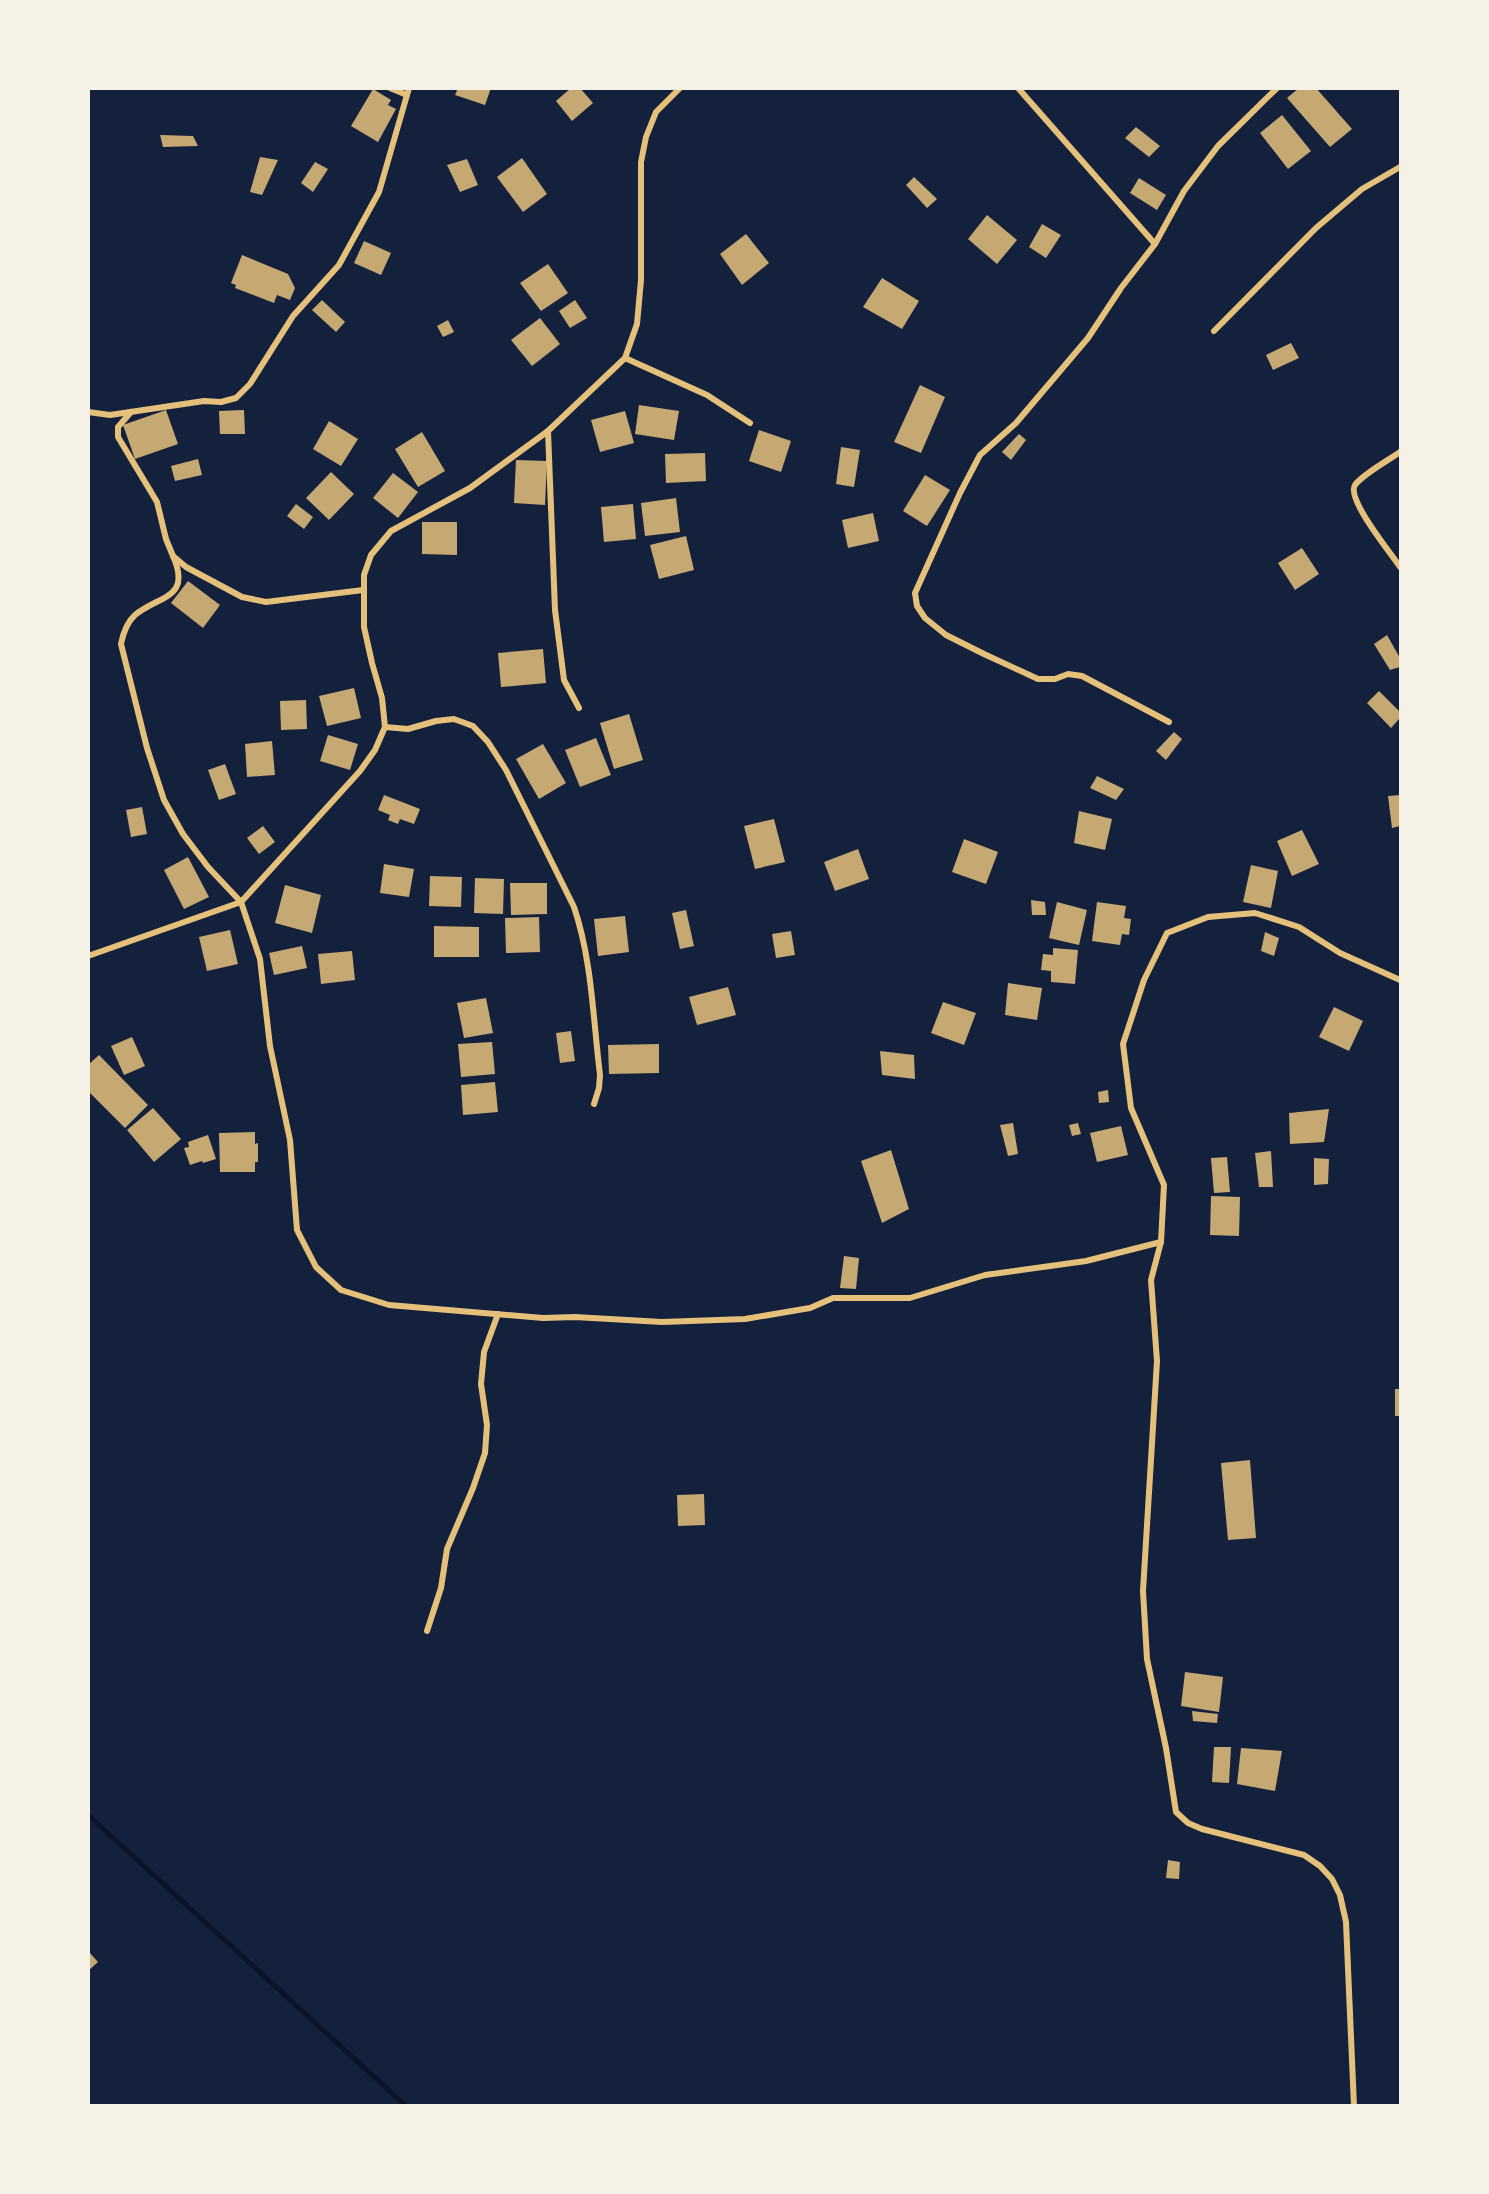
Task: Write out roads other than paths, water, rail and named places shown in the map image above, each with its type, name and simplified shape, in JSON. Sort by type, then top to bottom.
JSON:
[{"type":"street","points":[[88,412],[110,415],[204,401],[221,402],[236,398],[250,384],[293,316],[339,265],[379,192],[408,92],[390,88]]},
{"type":"street","points":[[88,956],[241,902],[360,771],[375,750],[386,727],[382,698],[364,627],[364,575],[371,555],[391,531],[470,488],[548,431],[625,357],[637,324],[641,280],[641,162],[646,137],[656,112],[680,88]]},
{"type":"street","points":[[1018,88],[1155,244]]},
{"type":"street","points":[[1169,722],[1082,676],[1068,674],[1055,679],[1038,680],[974,650],[946,635],[925,618],[916,606],[915,593],[960,493],[980,455],[1016,423],[1088,338],[1121,288],[1155,244],[1184,191],[1218,146],[1277,88]]},
{"type":"street","points":[[1214,332],[1316,228],[1362,189],[1401,167]]},
{"type":"street","points":[[625,357],[707,395],[750,423]]},
{"type":"street","points":[[131,412],[118,427],[118,437],[157,502],[166,539],[179,576],[178,586],[171,595],[134,616],[124,630],[121,644],[147,748],[165,800],[183,834],[208,867],[241,902],[260,959],[270,1046],[290,1140],[297,1230],[316,1267],[342,1290],[389,1305],[543,1318],[575,1317],[662,1322],[745,1319],[810,1308],[833,1298],[910,1298],[985,1275],[1086,1261],[1161,1242]]},
{"type":"street","points":[[548,431],[555,610],[564,680],[579,708]]},
{"type":"street","points":[[1401,452],[1357,482],[1353,494],[1358,506],[1401,567]]},
{"type":"street","points":[[173,556],[186,567],[242,597],[266,602],[363,590]]},
{"type":"street","points":[[386,727],[408,729],[436,721],[454,719],[473,726],[488,742],[506,770],[574,907],[580,926],[587,964],[600,1075],[594,1104]]},
{"type":"street","points":[[1354,2106],[1346,1922],[1340,1895],[1332,1879],[1320,1866],[1304,1855],[1202,1829],[1188,1823],[1176,1812],[1166,1748],[1147,1659],[1143,1591],[1157,1361],[1151,1280],[1161,1242],[1164,1185],[1131,1108],[1123,1044],[1144,980],[1167,933],[1208,917],[1256,913],[1299,927],[1340,953],[1401,980]]},
{"type":"street","points":[[427,1631],[441,1588],[447,1549],[485,1453],[487,1425],[482,1384],[484,1352],[498,1314]]},
{"type":"waterway","points":[[88,1815],[406,2106]]}]
